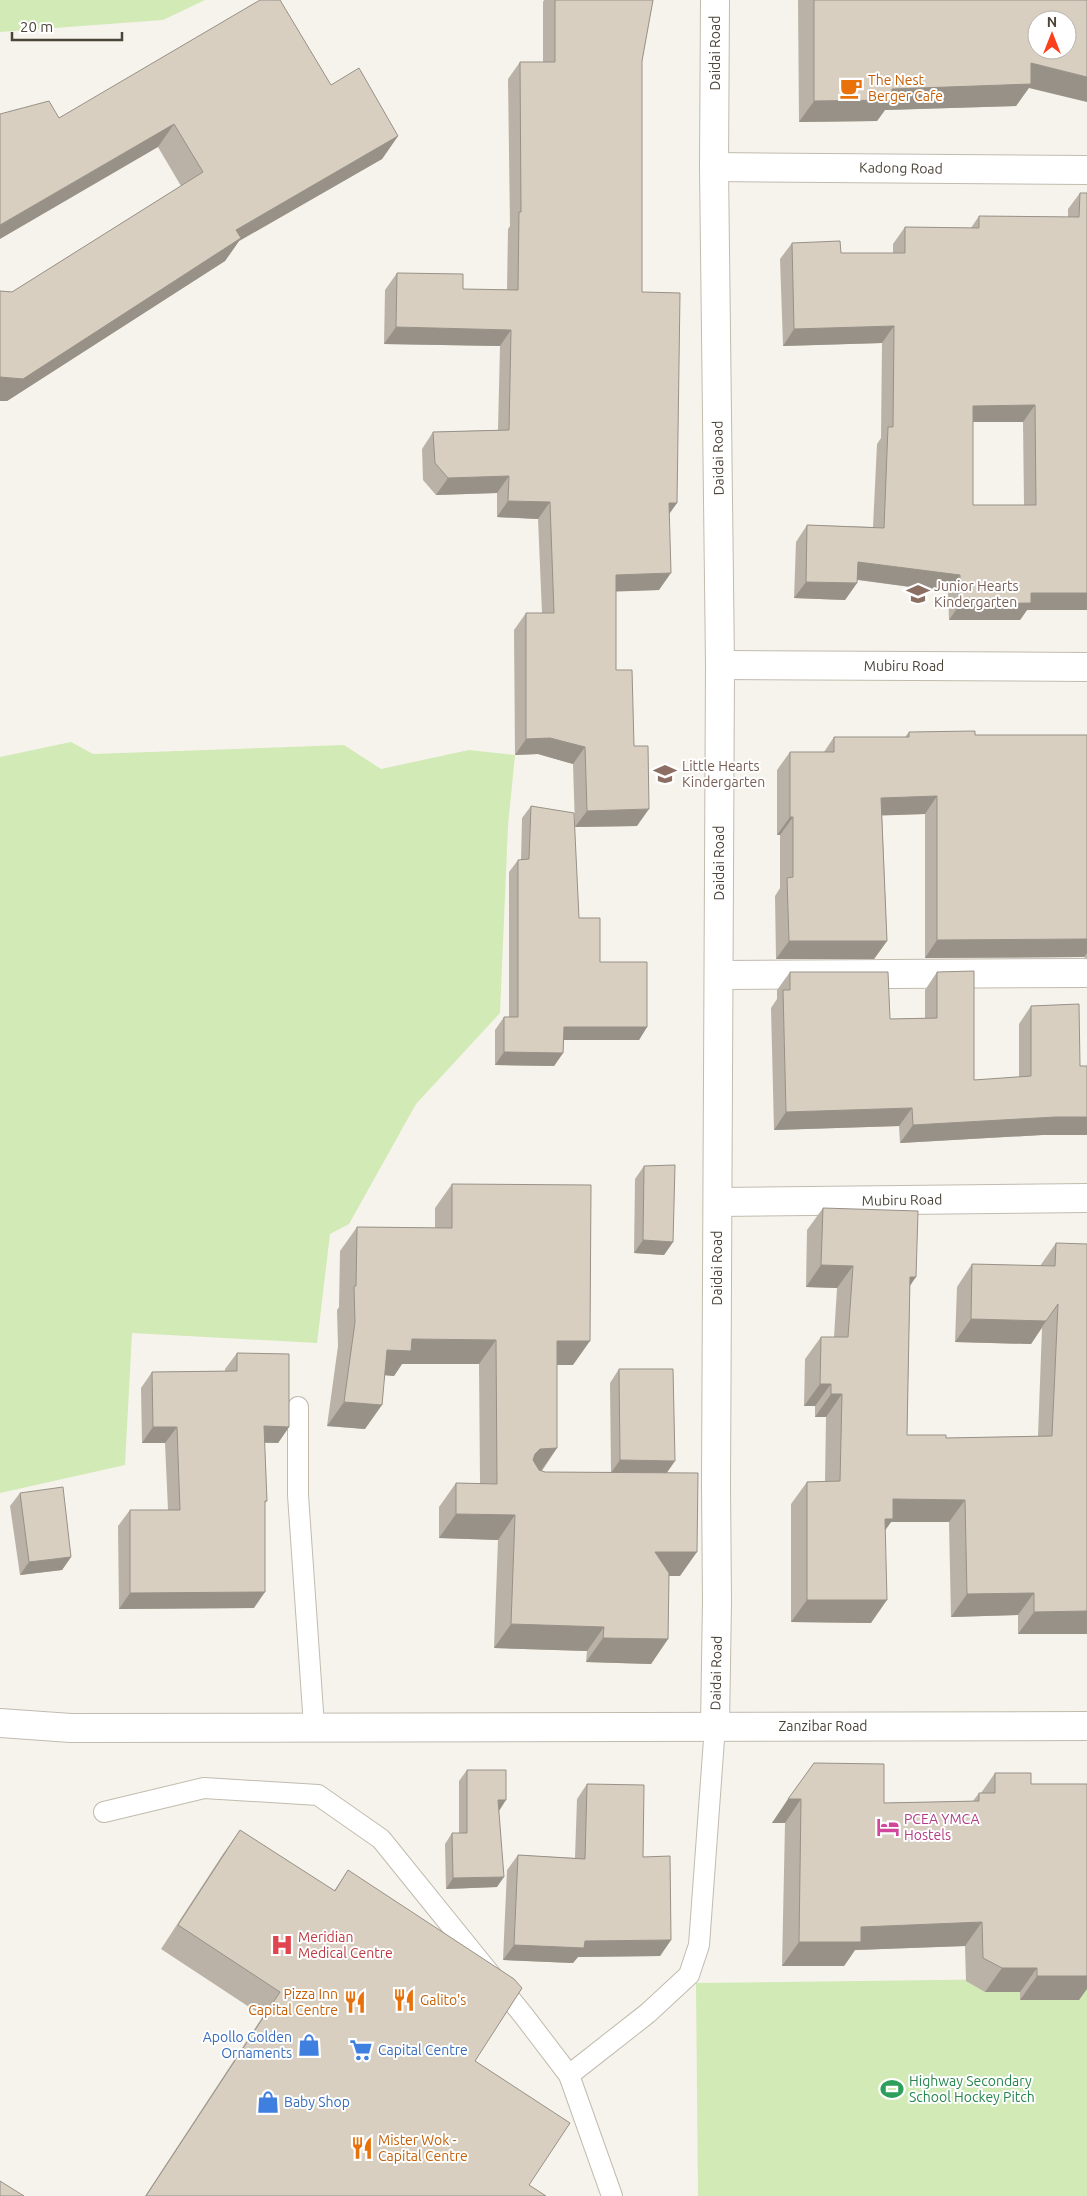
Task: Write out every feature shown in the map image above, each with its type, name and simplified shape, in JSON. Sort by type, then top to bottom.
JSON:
[{"type":"street","name":"Daidai Road","points":[[715,0],[714,166],[720,665],[718,1202],[706,1486],[717,1601],[715,1726]]},
{"type":"street","name":"Kadong Road","points":[[714,166],[1087,170]]},
{"type":"street","name":"Mubiru Road","points":[[720,665],[1087,667]]},
{"type":"street","points":[[719,975],[1084,973]]},
{"type":"street","name":"Mubiru Road","points":[[718,1202],[1087,1198]]},
{"type":"street","name":"Zanzibar Road","points":[[0,1723],[71,1728],[558,1725],[1087,1726]]},
{"type":"lane","points":[[298,1407],[298,1495],[314,1726]]},
{"type":"lane","points":[[568,2075],[648,2013],[689,1975],[699,1945],[715,1726]]},
{"type":"lane","points":[[104,1812],[204,1788],[318,1795],[381,1839],[524,2016],[568,2075],[612,2196]]},
{"type":"green space","points":[[0,0],[205,0],[163,20],[0,32]]},
{"type":"green space","points":[[71,742],[93,754],[344,745],[381,769],[469,750],[515,755],[508,826],[500,1013],[416,1104],[349,1224],[330,1234],[317,1343],[132,1333],[125,1465],[0,1493],[0,757]]},
{"type":"green space","name":"Highway Secondary School Hockey Pitch","points":[[1087,1978],[1087,2196],[698,2196],[696,1983]]},
{"type":"building","points":[[260,0],[280,0],[331,85],[359,68],[398,136],[236,230],[241,238],[23,379],[0,377],[0,291],[12,292],[203,172],[174,124],[0,225],[0,114],[49,101],[59,118]]},
{"type":"building","points":[[555,0],[653,0],[642,61],[642,292],[680,293],[677,503],[669,503],[671,573],[616,575],[616,670],[632,670],[634,746],[648,746],[649,809],[587,811],[585,747],[550,738],[526,739],[526,613],[554,613],[550,502],[508,501],[509,476],[448,478],[435,463],[433,432],[509,430],[511,330],[396,327],[397,273],[463,274],[463,289],[518,290],[519,212],[521,212],[520,62],[555,62]]},
{"type":"building","points":[[814,0],[1087,0],[1087,77],[1031,63],[1031,84],[892,89],[892,100],[814,101]]},
{"type":"building","points":[[1080,193],[1087,193],[1087,593],[1031,593],[1031,603],[960,604],[960,575],[858,562],[857,583],[806,582],[807,525],[884,528],[888,427],[893,427],[894,326],[794,329],[792,243],[840,241],[841,253],[905,253],[905,227],[979,228],[979,216],[1079,217]],"holes":[[[1035,405],[1036,505],[973,505],[973,406]]]},
{"type":"building","points":[[975,731],[975,735],[1087,735],[1087,939],[937,940],[937,796],[881,798],[887,941],[789,941],[787,878],[793,877],[793,817],[790,817],[790,752],[834,752],[834,737],[909,737],[909,732]]},
{"type":"building","points":[[531,806],[574,813],[579,918],[600,918],[600,962],[647,962],[647,1027],[564,1027],[563,1053],[504,1052],[504,1017],[518,1017],[518,860],[529,859]]},
{"type":"building","points":[[974,971],[974,1080],[1031,1076],[1031,1006],[1079,1004],[1080,1066],[1087,1066],[1087,1117],[913,1125],[912,1108],[786,1112],[783,990],[790,990],[790,972],[888,972],[890,1019],[937,1018],[937,972]]},
{"type":"building","points":[[675,1165],[673,1242],[643,1240],[644,1166]]},
{"type":"building","points":[[452,1184],[591,1185],[590,1341],[557,1341],[557,1448],[540,1449],[535,1454],[533,1460],[539,1470],[545,1472],[698,1473],[697,1552],[655,1552],[669,1573],[668,1639],[603,1638],[604,1627],[511,1624],[515,1515],[456,1514],[456,1483],[497,1484],[496,1340],[412,1339],[411,1351],[387,1350],[382,1405],[344,1402],[355,1322],[354,1286],[356,1286],[357,1227],[452,1228]]},
{"type":"building","points":[[823,1208],[918,1211],[916,1277],[910,1277],[907,1435],[946,1435],[946,1438],[1052,1436],[1058,1304],[1046,1321],[971,1319],[972,1264],[1055,1266],[1056,1243],[1087,1244],[1087,1611],[1034,1612],[1034,1593],[967,1594],[965,1500],[893,1499],[893,1519],[885,1519],[887,1600],[807,1600],[807,1482],[840,1481],[842,1394],[831,1394],[831,1384],[820,1384],[821,1337],[848,1337],[853,1266],[821,1265]]},
{"type":"building","points":[[237,1353],[289,1354],[289,1427],[264,1426],[267,1501],[265,1501],[265,1592],[130,1593],[130,1510],[180,1510],[177,1427],[153,1427],[152,1372],[237,1371]]},
{"type":"building","points":[[619,1369],[673,1369],[675,1461],[620,1460]]},
{"type":"building","points":[[63,1487],[71,1557],[29,1562],[20,1493]]},
{"type":"building","points":[[814,1763],[884,1764],[884,1803],[979,1801],[979,1793],[995,1793],[995,1773],[1031,1773],[1031,1784],[1087,1784],[1087,1976],[1037,1976],[1037,1968],[1002,1968],[983,1958],[982,1922],[861,1927],[861,1942],[799,1942],[801,1799],[788,1799]]},
{"type":"building","points":[[467,1770],[506,1770],[506,1800],[498,1800],[504,1877],[453,1878],[452,1833],[467,1833]]},
{"type":"building","points":[[587,1784],[644,1785],[643,1857],[670,1856],[671,1940],[585,1941],[584,1948],[514,1945],[518,1855],[585,1859]]},
{"type":"building","name":"Capital Centre","points":[[240,1830],[335,1891],[348,1870],[514,1979],[522,1988],[475,2061],[570,2123],[529,2185],[546,2196],[146,2196],[280,1992],[178,1925]]},
{"type":"building","points":[[0,2181],[24,2196],[0,2196]]},
{"type":"place","name":"The Nest Berger Cafe","points":[[851,88]]},
{"type":"place","name":"Junior Hearts Kindergarten","points":[[918,594]]},
{"type":"place","name":"Little Hearts Kindergarten","points":[[665,774]]},
{"type":"place","name":"PCEA YMCA Hostels","points":[[888,1827]]},
{"type":"place","name":"Meridian Medical Centre","points":[[282,1945]]},
{"type":"place","name":"Galito's","points":[[404,2000]]},
{"type":"place","name":"Pizza Inn Capital Centre","points":[[355,2002]]},
{"type":"place","name":"Apollo Golden Ornaments","points":[[309,2045]]},
{"type":"place","name":"Capital Centre","points":[[361,2050]]},
{"type":"place","name":"Highway Secondary School Hockey Pitch","points":[[892,2089]]},
{"type":"place","name":"Baby Shop","points":[[268,2102]]},
{"type":"place","name":"Mister Wok - Capital Centre","points":[[362,2148]]}]
